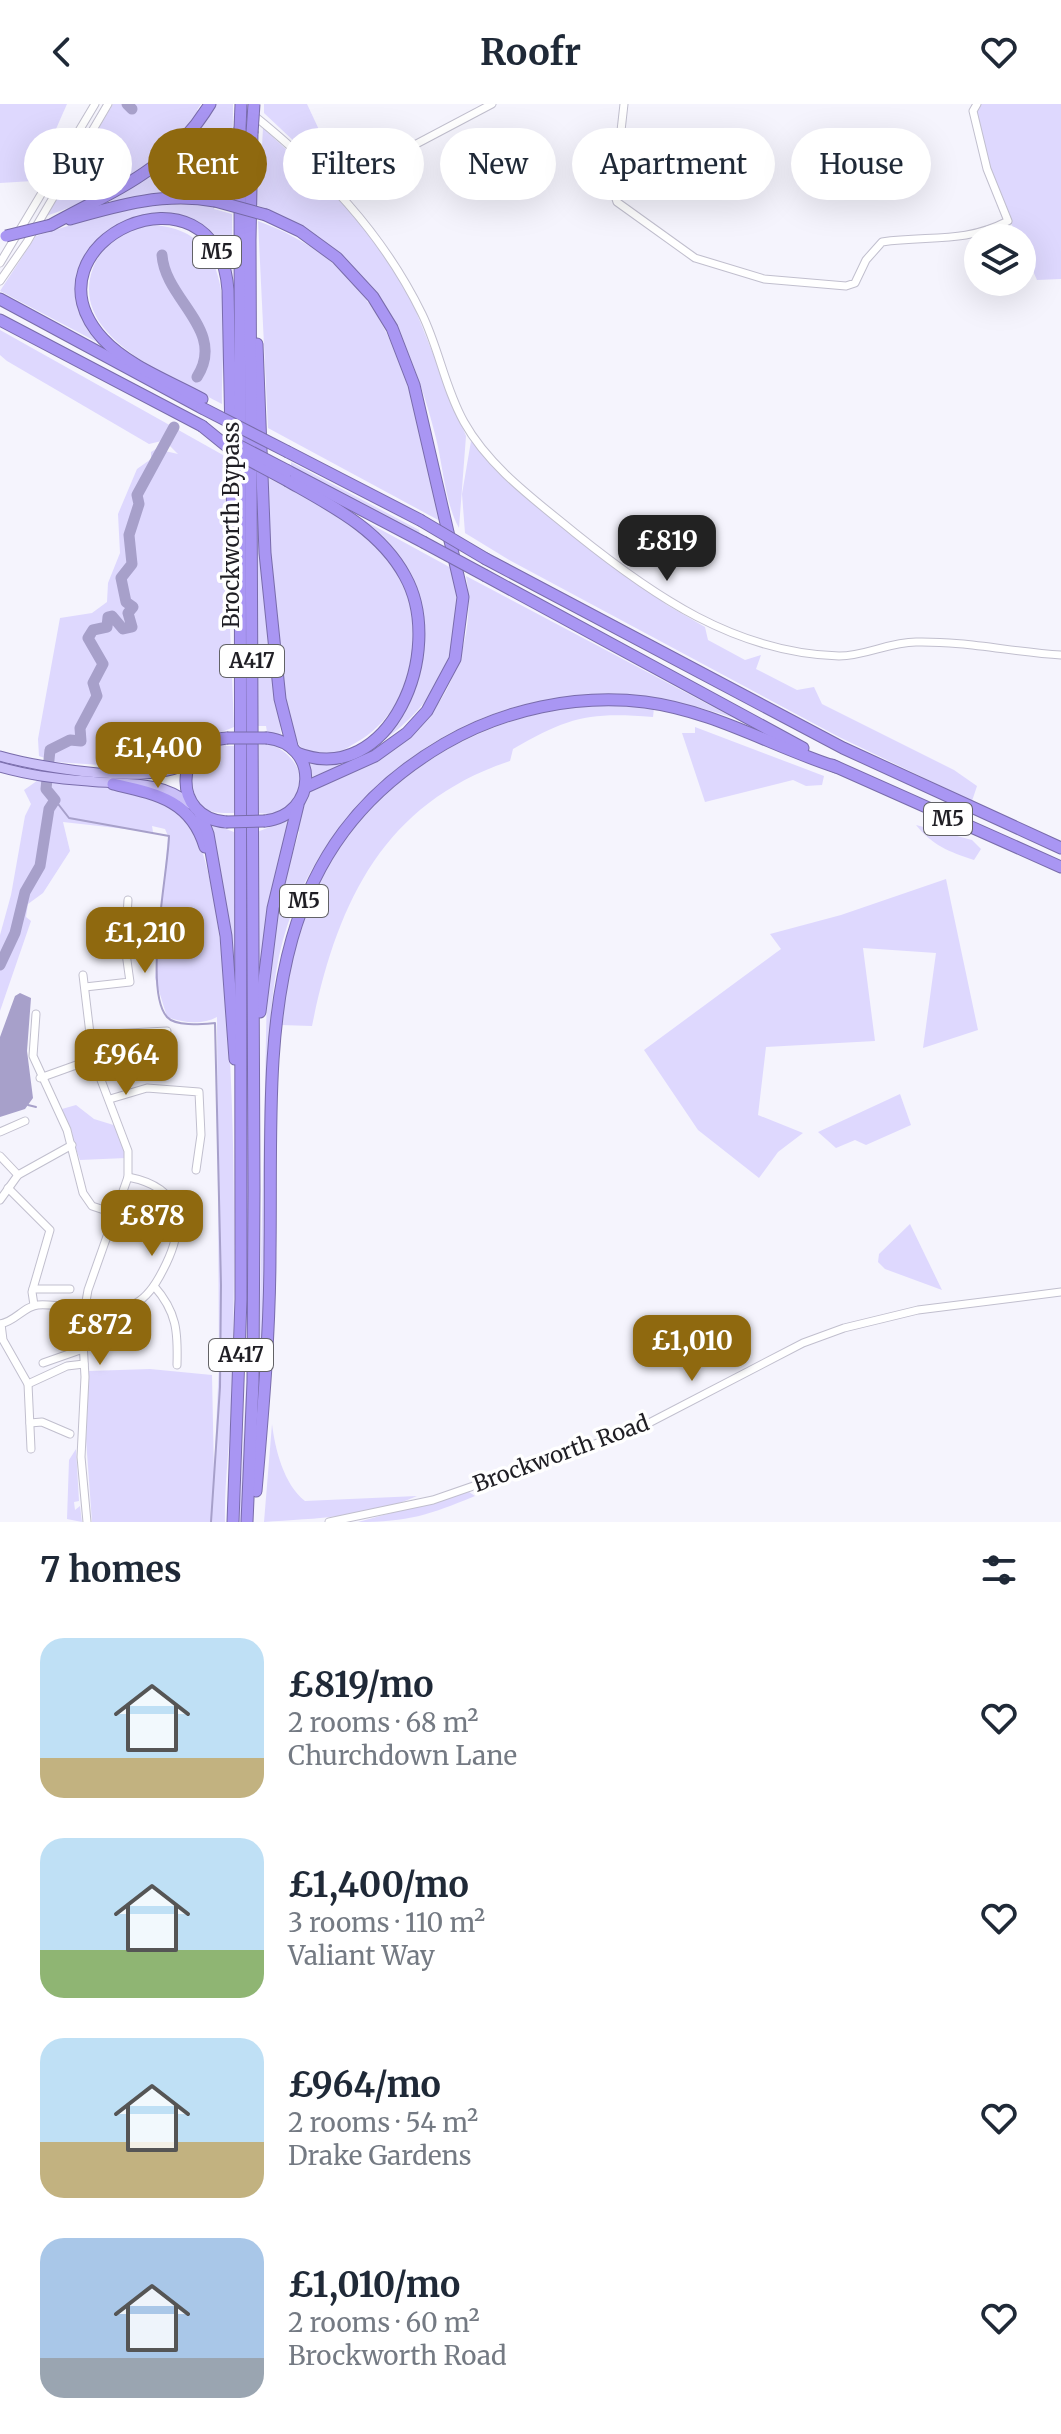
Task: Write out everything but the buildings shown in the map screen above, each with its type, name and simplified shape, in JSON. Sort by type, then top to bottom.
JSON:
[{"type":"highway","name":"M5","points":[[51,225],[121,190],[152,170],[186,138],[210,104]]},
{"type":"highway","name":"Brockworth Bypass","points":[[233,1522],[240,1396],[240,104]]},
{"type":"highway","name":"Brockworth Bypass","points":[[247,1522],[253,1382],[254,1189],[250,240],[254,104]]},
{"type":"highway","name":"M5","points":[[3,236],[144,200],[186,198],[215,201],[266,215],[300,231],[337,258],[361,283],[392,328],[414,385],[463,597],[455,659],[427,711],[407,733],[375,756],[306,787]]},
{"type":"highway","name":"M5","points":[[240,606],[231,505],[229,300],[224,269],[211,243],[184,223],[149,218],[124,224],[98,246],[86,269],[83,292],[91,321],[108,344],[125,356],[202,404],[244,429],[420,520],[486,559],[843,748],[1061,848]]},
{"type":"highway","points":[[250,240],[261,392],[265,553],[280,699],[306,787],[298,805],[276,893],[264,965],[254,1189]]},
{"type":"highway","name":"M5","points":[[5,302],[202,404]]},
{"type":"highway","name":"M5","points":[[3,322],[202,426],[288,476],[349,516],[384,547],[408,581],[421,629],[421,651],[413,682],[400,709],[382,730],[339,758],[322,760],[294,750]]},
{"type":"highway","name":"M5","points":[[288,476],[423,542],[836,767]]},
{"type":"highway","name":"M5","points":[[254,1522],[269,1305],[279,989],[299,912],[324,861],[341,835],[380,791],[428,753],[487,723],[564,703],[616,700],[677,708],[730,723],[1061,867]]},
{"type":"highway","points":[[294,750],[267,738],[227,738],[205,745],[190,762],[185,780],[190,804],[200,813],[226,822],[265,821],[284,816],[298,805]]},
{"type":"highway","points":[[113,784],[167,797],[189,815],[203,840],[217,886]]},
{"type":"highway","points":[[200,813],[208,834],[229,962],[241,1187]]},
{"type":"main road","points":[[0,756],[61,767],[167,773],[190,762]]},
{"type":"main road","points":[[0,767],[57,778],[158,787],[180,795],[190,804]]},
{"type":"street","points":[[0,263],[95,104]]},
{"type":"street","points":[[0,281],[27,242],[108,104]]},
{"type":"street","points":[[240,104],[283,139]]},
{"type":"street","points":[[424,140],[492,104]]},
{"type":"street","points":[[624,104],[614,193],[617,202],[695,258],[764,279],[846,286],[855,283],[866,260],[882,242],[983,234],[1008,221],[987,169],[973,111],[977,104]]},
{"type":"street","points":[[346,200],[376,236],[403,277],[428,327],[462,417],[480,446],[540,505],[677,608],[728,632],[822,654],[853,655],[918,642],[1061,655]]},
{"type":"street","points":[[85,987],[130,982],[125,946],[128,900]]},
{"type":"street","points":[[83,975],[93,1059],[128,1151],[128,1177],[84,1309],[81,1457],[87,1522]]},
{"type":"street","points":[[36,1014],[33,1056],[40,1078],[72,1145],[86,1200],[116,1214]]},
{"type":"street","points":[[91,1035],[167,1031]]},
{"type":"street","points":[[40,1078],[93,1059]]},
{"type":"street","points":[[110,1099],[147,1088],[199,1092],[201,1135],[196,1170]]},
{"type":"street","points":[[0,1132],[25,1121]]},
{"type":"street","points":[[0,1200],[18,1175],[72,1145]]},
{"type":"street","points":[[0,1156],[18,1175]]},
{"type":"street","points":[[31,1449],[28,1384],[6,1346],[1,1324],[18,1318],[34,1305],[118,1309],[139,1302],[154,1286],[178,1236],[176,1208],[157,1187],[128,1177]]},
{"type":"street","points":[[8,1188],[50,1230],[33,1289],[34,1305]]},
{"type":"street","points":[[154,1286],[173,1311],[178,1330],[177,1365]]},
{"type":"street","points":[[33,1289],[70,1289]]},
{"type":"street","name":"Brockworth Road","points":[[329,1522],[433,1500],[612,1438],[647,1424],[803,1343],[844,1328],[932,1308],[1061,1292]]},
{"type":"street","points":[[101,1346],[116,1346],[118,1309]]},
{"type":"street","points":[[43,1363],[83,1349]]},
{"type":"street","points":[[28,1384],[67,1366],[84,1364]]},
{"type":"street","points":[[30,1423],[42,1422],[70,1434]]},
{"type":"shaded area","points":[[0,104],[67,104],[56,128],[24,128],[24,182],[0,183]]},
{"type":"shaded area","points":[[113,104],[201,104],[197,110],[200,112],[187,128],[148,128],[148,163],[132,175],[132,128],[99,128]]},
{"type":"shaded area","points":[[214,104],[233,104],[233,128],[191,128]]},
{"type":"shaded area","points":[[264,104],[307,104],[318,128],[283,128],[283,131],[264,113]]},
{"type":"shaded area","points":[[977,104],[1061,104],[1061,279],[1037,280],[1036,224],[1012,224],[992,176],[973,111]]},
{"type":"shaded area","points":[[267,132],[283,146],[283,200],[341,200],[385,253],[413,304],[466,436],[459,528],[447,496],[425,398],[396,327],[354,269],[327,245],[295,223],[257,205],[257,200],[267,200]]},
{"type":"shaded area","points":[[148,173],[148,195],[132,198],[132,186]]},
{"type":"shaded area","points":[[56,200],[86,200],[69,208],[46,216]]},
{"type":"shaded area","points":[[156,204],[214,205],[214,209],[232,214],[234,409],[231,288],[211,239],[165,215],[153,214],[126,221],[103,236],[80,290],[114,351],[0,291],[36,236],[115,211]]},
{"type":"shaded area","points":[[258,221],[305,243],[341,271],[369,304],[390,341],[407,382],[442,522],[268,428]]},
{"type":"shaded area","points":[[150,225],[181,231],[201,245],[214,266],[224,320],[222,404],[153,368],[130,352],[110,335],[95,315],[89,293],[97,259],[116,239]]},
{"type":"shaded area","points":[[0,330],[223,455],[234,727],[202,740],[176,766],[159,769],[56,762],[39,756],[38,739],[60,618],[92,613],[107,602],[108,583],[120,553],[118,514],[137,469],[151,459],[151,452],[156,449],[178,454],[169,445],[170,439],[149,444],[7,361],[0,355]]},
{"type":"shaded area","points":[[471,441],[511,482],[667,605],[705,627],[708,640],[745,660],[761,655],[756,669],[797,690],[814,687],[822,704],[954,770],[977,786],[972,801],[839,737],[511,561],[465,533],[462,494]]},
{"type":"shaded area","points":[[291,462],[419,530],[420,534],[291,466]]},
{"type":"shaded area","points":[[256,471],[260,552],[281,735],[267,732],[266,726],[257,726]]},
{"type":"shaded area","points":[[266,477],[340,517],[373,543],[398,575],[413,618],[411,664],[394,706],[380,724],[362,739],[334,753],[304,751],[299,745],[281,683],[272,614]]},
{"type":"shaded area","points":[[354,515],[453,569],[458,607],[454,642],[443,673],[426,701],[403,726],[344,764],[311,777],[309,762],[330,762],[354,754],[407,703],[421,666],[424,641],[416,592]]},
{"type":"shaded area","points":[[466,576],[734,718],[699,707],[627,696],[556,698],[521,705],[452,732],[419,752],[361,802],[336,832],[298,898],[285,934],[273,993],[258,1395],[267,992],[281,893],[299,832],[295,827],[314,788],[402,742],[434,710],[447,690],[464,645],[468,622]]},
{"type":"shaded area","points":[[611,704],[654,708],[653,717],[595,716],[549,730],[513,749],[510,761],[466,779],[429,803],[398,831],[373,863],[352,899],[322,981],[312,1026],[281,1025],[290,959],[311,899],[341,845],[382,799],[430,760],[485,731],[545,712]]},
{"type":"shaded area","points":[[695,727],[824,776],[822,785],[806,786],[793,780],[705,802],[682,733],[695,733]]},
{"type":"shaded area","points":[[225,742],[226,746],[234,746],[234,813],[215,812],[202,806],[195,794],[190,772],[203,751]]},
{"type":"shaded area","points":[[267,743],[289,756],[296,765],[301,786],[291,805],[271,814],[257,813],[258,745]]},
{"type":"shaded area","points":[[41,778],[114,789],[171,805],[181,811],[202,849],[216,915],[226,999],[232,1094],[234,1280],[225,1522],[92,1522],[86,1439],[89,1371],[150,1369],[212,1375],[214,1473],[219,1364],[217,1017],[193,1022],[167,1017],[155,978],[168,836],[165,829],[152,826],[153,832],[63,822],[70,851],[43,893],[28,904],[26,917],[31,921],[0,1011],[0,935],[11,895],[25,816],[31,804],[24,790]]},
{"type":"shaded area","points":[[291,819],[258,999],[257,832]]},
{"type":"shaded area","points":[[210,823],[234,832],[236,995]]},
{"type":"shaded area","points":[[916,825],[972,840],[981,849],[974,860],[957,854],[935,843]]},
{"type":"shaded area","points":[[246,832],[249,1369],[239,1522],[247,1364]]},
{"type":"shaded area","points":[[946,879],[978,1030],[923,1048],[936,953],[863,948],[875,1041],[766,1047],[758,1115],[803,1133],[778,1152],[759,1178],[698,1130],[644,1050],[781,949],[770,934],[841,915]]},
{"type":"shaded area","points":[[20,993],[31,998],[27,1051],[33,1098],[25,1109],[0,1117],[0,1037],[15,996]]},
{"type":"shaded area","points":[[900,1094],[911,1125],[866,1145],[855,1140],[836,1148],[818,1132]]},
{"type":"shaded area","points":[[76,1105],[94,1119],[120,1127],[126,1158],[80,1160],[62,1109]]},
{"type":"shaded area","points":[[910,1224],[942,1290],[885,1269],[878,1262],[879,1254]]},
{"type":"shaded area","points":[[89,1311],[115,1311],[113,1342],[87,1344]]},
{"type":"shaded area","points":[[272,1424],[286,1476],[305,1501],[417,1496],[361,1513],[264,1522]]},
{"type":"shaded area","points":[[76,1449],[79,1501],[74,1502],[75,1510],[80,1506],[82,1522],[67,1519],[69,1460]]},
{"type":"shaded area","points":[[469,1492],[475,1496],[418,1516],[358,1522]]},
{"type":"waterway","points":[[127,104],[132,109]]},
{"type":"waterway","points":[[162,255],[173,286],[192,315],[205,344],[204,360],[197,377]]},
{"type":"waterway","points":[[0,965],[15,933],[25,892],[40,866],[49,809],[55,800],[46,789],[50,750],[70,740],[81,741],[80,728],[97,696],[93,683],[103,664],[88,638],[93,630],[107,627],[108,617],[112,616],[123,629],[132,627],[128,613],[133,607],[126,602],[121,578],[132,564],[129,535],[139,504],[137,495],[174,427]]},
{"type":"waterway","points":[[55,800],[69,818],[169,836],[157,958],[160,1003],[171,1020],[190,1024],[215,1023],[221,1285],[220,1387],[211,1522]]},
{"type":"waterway","points":[[28,1105],[36,1107]]}]
